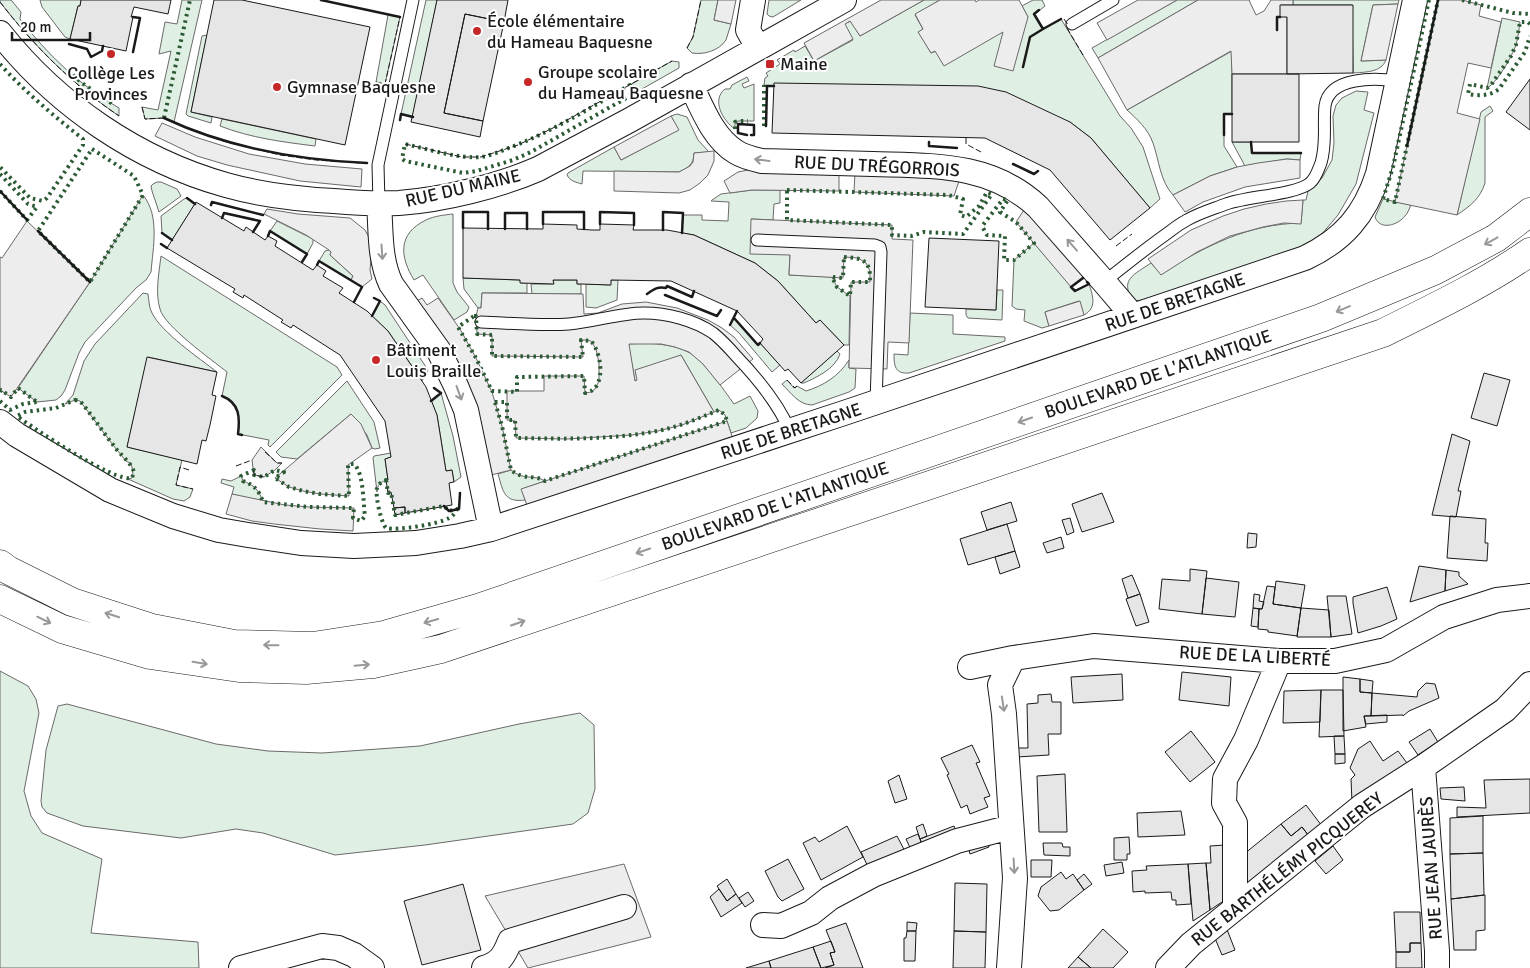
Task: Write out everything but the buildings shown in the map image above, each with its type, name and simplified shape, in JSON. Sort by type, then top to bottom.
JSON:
[{"type":"main road","name":"BOULEVARD DE L'ATLANTIQUE","points":[[0,564],[8,570],[72,602],[152,628],[234,644],[313,646],[384,635],[478,608],[1321,318],[1436,270],[1496,238],[1530,212]]},
{"type":"main road","name":"BOULEVARD DE L'ATLANTIQUE","points":[[0,599],[62,629],[150,655],[239,668],[306,670],[373,664],[441,649],[1383,333],[1452,298],[1513,264],[1530,252]]},
{"type":"street","points":[[753,0],[748,30],[758,48]]},
{"type":"street","name":"RUE DU MAINE","points":[[0,33],[29,66],[81,113],[138,149],[196,176],[262,193],[311,200],[379,203],[416,201],[492,185],[523,176],[557,160],[844,0]]},
{"type":"street","name":"RUE DE BRETAGNE","points":[[0,422],[17,436],[110,490],[174,516],[219,530],[301,543],[354,546],[416,543],[491,529],[1305,258],[1321,250],[1337,239],[1350,226],[1361,212],[1373,190],[1415,0]]},
{"type":"street","name":"RUE DU TRÉGORROIS","points":[[691,85],[716,134],[742,156],[762,161],[951,167],[1003,182],[1028,198],[1038,207],[1132,316]]},
{"type":"street","points":[[379,203],[382,262],[391,284],[440,351],[466,410],[491,529]]},
{"type":"street","name":"RUE DE LA LIBERTÉ","points":[[970,667],[1013,658],[1094,646],[1279,661],[1335,661],[1386,650],[1444,617],[1496,600],[1530,596]]},
{"type":"street","points":[[1009,968],[1015,878],[1004,714],[1000,685],[1013,658]]},
{"type":"street","points":[[1235,908],[1235,823],[1224,803],[1225,779],[1246,740],[1279,661]]},
{"type":"street","name":"RUE BARTHÉLÉMY PICQUEREY","points":[[1168,968],[1191,944],[1362,806],[1423,767],[1505,710],[1530,684]]},
{"type":"street","name":"RUE JEAN JAURÈS","points":[[1423,767],[1437,968]]},
{"type":"street","points":[[763,925],[781,926],[811,913],[830,898],[874,875],[956,842],[1011,828]]},
{"type":"street","points":[[484,968],[495,965],[506,953],[510,941],[624,907]]},
{"type":"street","points":[[241,968],[322,946],[338,948],[354,955],[372,968]]},
{"type":"lane","points":[[379,203],[378,165],[414,0]]},
{"type":"lane","points":[[1072,24],[1113,0]]},
{"type":"lane","points":[[1104,282],[1185,220],[1238,200],[1296,190],[1307,185],[1316,175],[1322,160],[1325,145],[1325,106],[1336,88],[1368,79],[1397,81]]},
{"type":"lane","points":[[757,240],[875,245],[880,247],[876,402]]},
{"type":"lane","points":[[482,322],[571,324],[624,314],[644,313],[664,314],[684,320],[712,333],[724,343],[774,400],[785,418],[790,431]]},
{"type":"green space","points":[[0,0],[11,0],[21,12],[20,19],[41,45],[91,90],[119,108],[119,116],[55,64],[26,34]]},
{"type":"green space","points":[[40,0],[81,0],[70,39],[65,37],[42,7]]},
{"type":"green space","points":[[182,0],[202,0],[174,122],[164,118],[145,119],[142,107],[158,110],[171,51],[159,54],[165,22],[177,24]]},
{"type":"green space","points":[[426,0],[437,0],[413,117],[401,114]]},
{"type":"green space","points":[[701,0],[718,0],[714,20],[731,24],[726,40],[719,47],[706,53],[692,53],[687,48],[693,37]]},
{"type":"green space","points":[[769,0],[801,0],[773,17],[767,14]]},
{"type":"green space","points":[[924,0],[940,0],[915,15],[923,29],[919,32],[931,53],[1028,17],[1022,6],[1033,0],[1042,0],[1045,6],[1035,14],[1043,29],[1061,19],[1120,116],[1131,128],[1143,147],[1160,199],[1150,208],[1091,138],[1070,122],[764,85],[765,78],[768,76],[766,73],[780,64],[777,60],[794,50],[795,52],[805,46],[814,61],[853,40],[844,24],[851,21],[860,36]]},
{"type":"green space","points":[[1177,0],[1198,0],[1098,58],[1092,48]]},
{"type":"green space","points":[[1293,0],[1399,0],[1398,4],[1373,5],[1361,61],[1386,60],[1384,64],[1376,70],[1353,73],[1352,5],[1293,5]]},
{"type":"green space","points":[[388,15],[400,17],[385,84],[376,82]]},
{"type":"green space","points":[[1502,18],[1520,22],[1516,45],[1504,69],[1487,88]]},
{"type":"green space","points":[[207,35],[191,112],[212,117],[211,123],[186,114],[202,36]]},
{"type":"green space","points":[[1232,51],[1232,114],[1224,114],[1224,146],[1237,167],[1210,176],[1173,195],[1165,183],[1151,138],[1142,125],[1127,110]]},
{"type":"green space","points":[[672,61],[679,62],[679,68],[635,93],[630,85]]},
{"type":"green space","points":[[747,77],[749,81],[742,84],[744,88],[754,84],[754,121],[735,122],[735,129],[723,116],[720,110],[719,99],[725,89],[730,89],[732,85]]},
{"type":"green space","points":[[1356,91],[1368,92],[1364,110],[1374,113],[1356,184],[1338,215],[1321,235],[1305,246],[1264,261],[1134,301],[1129,294],[1128,283],[1130,278],[1151,263],[1161,274],[1194,254],[1228,238],[1263,227],[1301,223],[1303,200],[1306,200],[1308,191],[1322,178],[1332,160],[1334,143],[1333,116],[1336,105],[1342,98]]},
{"type":"green space","points":[[1490,106],[1493,111],[1485,117],[1485,183],[1477,198],[1457,215],[1481,112]]},
{"type":"green space","points":[[677,114],[687,117],[698,140],[709,152],[694,153],[692,163],[685,169],[679,172],[583,171],[582,184],[568,177],[568,173],[614,147],[621,160],[678,130],[671,116]]},
{"type":"green space","points":[[222,119],[316,139],[315,146],[243,134],[220,126]]},
{"type":"green space","points":[[1232,142],[1251,142],[1252,153],[1301,153],[1300,160],[1287,159],[1245,166]]},
{"type":"green space","points":[[157,182],[177,189],[181,196],[159,212],[151,186]]},
{"type":"green space","points":[[752,190],[780,190],[780,203],[774,204],[773,220],[751,219],[790,255],[789,275],[832,277],[837,287],[850,296],[849,345],[844,345],[820,320],[816,323],[778,281],[755,263],[694,235],[682,233],[683,215],[702,215],[702,220],[728,221],[729,202],[711,201],[721,194]]},
{"type":"green space","points":[[143,195],[152,212],[154,222],[151,272],[146,280],[136,288],[85,342],[61,396],[56,400],[37,402],[18,388],[90,282]]},
{"type":"green space","points":[[187,198],[195,204],[172,240],[162,233],[161,216]]},
{"type":"green space","points":[[1383,199],[1411,205],[1407,214],[1402,219],[1394,224],[1385,225],[1377,221],[1375,217]]},
{"type":"green space","points":[[453,214],[453,283],[457,292],[469,307],[467,312],[454,320],[423,275],[414,280],[404,255],[406,239],[417,226],[432,218]]},
{"type":"green space","points":[[277,221],[313,239],[307,254],[270,231]]},
{"type":"green space","points":[[1034,243],[1075,291],[1089,284],[1093,301],[1091,309],[1084,315],[1079,301],[1045,312],[1049,326],[1042,328],[1024,321],[1025,310],[1016,309],[1012,306],[1014,260]]},
{"type":"green space","points":[[329,250],[331,252],[330,255],[353,276],[351,280],[319,261],[325,251]]},
{"type":"green space","points":[[161,256],[337,367],[342,375],[270,447],[268,445],[269,440],[238,434],[239,417],[236,407],[222,396],[227,372],[189,342],[163,316],[158,296]]},
{"type":"green space","points":[[463,278],[520,280],[521,283],[527,283],[527,293],[482,293],[481,308],[478,308],[464,289]]},
{"type":"green space","points":[[553,280],[577,280],[577,284],[581,284],[581,294],[532,294],[531,284],[553,284]]},
{"type":"green space","points":[[611,280],[618,280],[617,300],[596,308],[586,307],[586,284],[610,285]]},
{"type":"green space","points":[[997,290],[1003,290],[1002,320],[968,318],[966,309],[996,310]]},
{"type":"green space","points":[[143,293],[148,294],[151,311],[164,329],[217,372],[148,357],[127,447],[182,460],[176,485],[193,489],[190,497],[184,501],[173,499],[128,479],[132,478],[133,475],[130,463],[126,461],[113,445],[80,401],[75,400],[65,404],[73,395],[84,361],[95,344]]},
{"type":"green space","points":[[380,301],[385,305],[428,370],[422,381],[388,331],[372,316]]},
{"type":"green space","points":[[910,313],[953,315],[953,334],[1005,337],[1005,341],[909,373],[904,373],[896,368],[894,354],[908,355]]},
{"type":"green space","points":[[734,318],[757,345],[760,343],[780,365],[772,372],[730,325]]},
{"type":"green space","points":[[646,343],[672,346],[694,356],[713,375],[734,404],[750,396],[758,411],[757,418],[746,428],[731,433],[725,415],[719,410],[714,412],[681,355],[635,381],[628,344]]},
{"type":"green space","points":[[837,351],[840,354],[838,359],[830,368],[814,378],[801,383]]},
{"type":"green space","points":[[849,360],[849,368],[856,369],[855,388],[849,392],[812,405],[803,403],[782,384],[787,380],[794,388],[797,386],[806,391],[812,389],[835,376]]},
{"type":"green space","points":[[347,381],[374,422],[380,448],[372,448],[367,435],[351,414],[297,459],[281,457],[276,452]]},
{"type":"green space","points":[[441,393],[453,436],[461,477],[454,482],[452,470],[446,471],[437,415],[431,401]]},
{"type":"green space","points":[[391,453],[391,457],[385,459],[388,480],[380,484],[377,492],[373,458],[374,456]]},
{"type":"green space","points":[[511,470],[520,475],[545,481],[522,489],[525,500],[513,500],[503,490],[498,474]]},
{"type":"green space","points":[[241,476],[243,481],[256,488],[263,502],[232,494],[234,487],[221,483],[222,479],[231,481]]},
{"type":"green space","points":[[0,671],[28,686],[36,699],[39,713],[24,791],[31,816],[42,833],[102,859],[91,933],[198,942],[199,968],[0,968]]},
{"type":"green space","points":[[67,704],[216,744],[268,751],[322,753],[420,746],[519,724],[580,713],[594,725],[595,789],[588,813],[573,824],[425,845],[335,855],[263,833],[236,829],[181,838],[83,826],[47,813],[42,807],[41,801],[46,750],[58,706]]},
{"type":"shaded area","points":[[718,0],[736,0],[731,24],[714,20]]},
{"type":"shaded area","points":[[881,0],[924,0],[860,36],[850,21],[845,24],[853,39],[814,61],[804,43]]},
{"type":"shaded area","points":[[940,0],[975,0],[976,2],[979,0],[1019,0],[1028,17],[1013,71],[994,66],[1003,32],[944,66],[935,51],[931,53],[918,32],[923,29],[915,14]]},
{"type":"shaded area","points":[[1138,0],[1177,0],[1107,40],[1097,23]]},
{"type":"shaded area","points":[[1198,0],[1249,0],[1256,15],[1264,11],[1271,0],[1293,0],[1293,5],[1281,5],[1287,17],[1287,74],[1232,74],[1231,51],[1127,110],[1098,58]]},
{"type":"shaded area","points":[[1438,0],[1462,0],[1481,5],[1479,16],[1501,22],[1491,68],[1468,63],[1457,113],[1480,119],[1457,215],[1395,202]]},
{"type":"shaded area","points":[[1398,4],[1386,60],[1361,61],[1373,5]]},
{"type":"shaded area","points":[[671,116],[679,130],[621,160],[614,147]]},
{"type":"shaded area","points":[[162,123],[195,137],[249,154],[305,164],[362,169],[361,187],[300,181],[227,165],[197,156],[155,136]]},
{"type":"shaded area","points":[[714,151],[714,161],[708,175],[690,190],[679,193],[614,191],[614,171],[679,172],[690,166],[693,162],[694,153]]},
{"type":"shaded area","points":[[1287,159],[1300,160],[1300,178],[1245,187],[1203,202],[1185,212],[1173,195],[1210,176],[1237,167]]},
{"type":"shaded area","points":[[753,169],[839,171],[839,191],[752,190],[730,193],[724,181],[738,172]]},
{"type":"shaded area","points":[[855,172],[960,178],[954,196],[854,192]]},
{"type":"shaded area","points":[[1303,200],[1301,224],[1284,223],[1230,236],[1197,252],[1161,275],[1148,259],[1191,230],[1223,216],[1266,204]]},
{"type":"shaded area","points":[[1026,207],[1087,275],[1071,287],[1016,222]]},
{"type":"shaded area","points":[[267,209],[298,214],[350,218],[365,230],[371,241],[370,270],[372,279],[362,287],[351,280],[353,276],[330,255],[331,252],[329,250],[306,235],[264,214]]},
{"type":"shaded area","points":[[751,219],[892,225],[892,239],[913,240],[909,343],[888,342],[887,369],[849,368],[851,282],[870,282],[870,271],[866,263],[858,258],[844,257],[843,278],[789,275],[790,255],[750,254]]},
{"type":"shaded area","points":[[27,221],[90,282],[11,397],[0,390],[0,257],[2,258]]},
{"type":"shaded area","points":[[482,293],[583,294],[584,314],[598,313],[622,304],[646,302],[677,308],[708,320],[722,328],[734,337],[753,359],[720,385],[703,364],[689,352],[661,344],[629,344],[635,381],[637,380],[635,370],[681,355],[714,412],[682,425],[632,435],[567,439],[516,438],[515,421],[507,420],[507,391],[544,391],[544,376],[584,376],[585,393],[591,392],[599,381],[599,363],[596,349],[591,341],[581,340],[583,357],[492,356],[492,335],[477,334],[476,316],[478,308],[481,308]]},
{"type":"shaded area","points":[[422,298],[427,305],[438,298],[460,329],[476,358],[492,392],[502,426],[511,470],[491,475],[417,301]]},
{"type":"shaded area","points":[[1080,301],[1084,315],[1049,326],[1045,312]]},
{"type":"shaded area","points":[[351,414],[361,424],[372,448],[348,465],[349,496],[303,491],[289,487],[275,478]]},
{"type":"shaded area","points":[[727,421],[733,439],[528,508],[521,489]]},
{"type":"shaded area","points":[[261,447],[277,463],[282,463],[264,477],[254,475],[252,460]]},
{"type":"shaded area","points":[[232,494],[285,505],[354,508],[353,531],[274,524],[252,521],[226,514]]},
{"type":"shaded area","points":[[624,864],[651,937],[528,968],[485,896]]},
{"type":"hedge","points":[[164,118],[190,0]]},
{"type":"hedge","points":[[1429,0],[1393,167],[1383,199],[1395,202],[1438,0]]},
{"type":"hedge","points":[[1462,0],[1513,13],[1530,14]]},
{"type":"hedge","points":[[1530,24],[1528,22],[1520,22],[1516,45],[1511,56],[1491,85],[1487,88],[1470,84],[1468,94],[1484,95],[1499,89],[1525,52],[1530,36]]},
{"type":"hedge","points":[[0,64],[40,103],[83,139],[83,145],[47,198],[43,201],[30,198],[0,167]]},
{"type":"hedge","points":[[73,75],[114,105]]},
{"type":"hedge","points":[[630,85],[635,93],[531,152],[513,160],[477,171],[463,173],[402,159],[405,144],[463,157],[491,155],[554,128],[630,85]]},
{"type":"hedge","points":[[764,85],[764,126]]},
{"type":"hedge","points":[[735,129],[735,122],[748,121]]},
{"type":"hedge","points":[[92,149],[134,176],[143,195],[90,282],[38,231],[92,149]]},
{"type":"hedge","points":[[0,174],[28,204],[37,207],[27,220],[0,191]]},
{"type":"hedge","points":[[787,190],[948,195],[963,199],[960,215],[966,217],[979,206],[987,192],[992,194],[963,234],[924,232],[911,236],[892,235],[892,225],[787,220],[787,190]]},
{"type":"hedge","points":[[1003,199],[1008,200],[1000,212],[1016,222],[1034,243],[1014,260],[1004,260],[1005,236],[987,235],[983,228],[983,225],[1003,199]]},
{"type":"hedge","points":[[844,257],[857,258],[865,262],[870,275],[870,282],[851,282],[850,296],[837,287],[832,277],[843,278],[844,257]]},
{"type":"hedge","points":[[474,316],[476,316],[477,334],[492,335],[492,356],[583,357],[581,340],[591,341],[600,362],[597,385],[585,393],[584,376],[517,377],[517,392],[492,391],[458,327],[474,316]]},
{"type":"hedge","points":[[0,392],[1,390],[11,397],[18,388],[37,402]]},
{"type":"hedge","points":[[75,400],[80,401],[130,465],[134,472],[132,478],[123,477],[92,464],[17,416],[25,412],[56,408],[75,400]]},
{"type":"hedge","points":[[0,401],[10,410],[23,404],[37,402]]},
{"type":"hedge","points":[[495,402],[507,402],[507,420],[515,420],[516,438],[587,438],[640,434],[673,427],[719,410],[725,415],[727,421],[545,481],[521,475],[511,470],[495,402]]},
{"type":"hedge","points":[[351,464],[354,464],[360,474],[365,516],[361,521],[353,518],[354,508],[309,507],[263,502],[256,488],[243,481],[241,476],[254,470],[254,475],[264,477],[275,470],[284,472],[275,478],[289,487],[320,494],[349,496],[348,465],[351,464]]},
{"type":"hedge","points":[[386,480],[388,493],[391,492],[395,515],[444,506],[449,511],[457,509],[450,517],[436,523],[408,528],[386,528],[380,515],[377,492],[378,485],[386,480]]},
{"type":"fence","points":[[321,0],[400,17],[385,84],[376,82]]},
{"type":"fence","points":[[687,48],[693,37],[701,0]]},
{"type":"fence","points":[[0,2],[26,34],[55,64],[119,116]]},
{"type":"fence","points":[[133,17],[140,18],[133,52]]},
{"type":"fence","points":[[1277,30],[1277,17],[1280,17]]},
{"type":"fence","points":[[1064,19],[1068,25]]},
{"type":"fence","points":[[1067,28],[1083,55]]},
{"type":"fence","points":[[405,144],[462,157],[481,157],[518,145],[553,128],[672,61]]},
{"type":"fence","points":[[142,107],[145,119],[164,118],[223,141],[280,155],[360,163]]},
{"type":"fence","points":[[966,138],[966,144],[981,152]]},
{"type":"fence","points":[[929,142],[929,146],[957,148]]},
{"type":"fence","points":[[1251,142],[1252,153],[1301,153]]},
{"type":"fence","points":[[1028,172],[1034,174],[1038,171]]},
{"type":"fence","points":[[1116,246],[1132,234]]},
{"type":"fence","points":[[372,316],[380,301]]},
{"type":"fence","points":[[787,380],[795,388],[797,386]]},
{"type":"fence","points":[[431,401],[441,393],[434,388]]},
{"type":"fence","points":[[265,452],[277,463],[282,463]]},
{"type":"fence","points":[[236,466],[252,460]]},
{"type":"fence","points":[[189,470],[180,467],[176,485],[193,489]]},
{"type":"fence","points":[[254,470],[254,475],[264,477]]},
{"type":"fence","points":[[444,506],[449,511],[459,509],[460,493]]},
{"type":"wall","points":[[321,0],[400,17]]},
{"type":"wall","points":[[1407,146],[1438,0]]},
{"type":"wall","points":[[1023,67],[1030,37],[1043,29],[1034,14],[1039,10]]},
{"type":"wall","points":[[133,17],[140,18],[133,52]]},
{"type":"wall","points":[[1277,30],[1277,17],[1280,17]]},
{"type":"wall","points":[[1043,29],[1061,19]]},
{"type":"wall","points":[[69,44],[87,49],[91,57],[102,51],[103,46]]},
{"type":"wall","points":[[766,126],[767,86],[774,86]]},
{"type":"wall","points":[[400,120],[401,114],[413,117]]},
{"type":"wall","points":[[1224,135],[1224,114],[1232,114]]},
{"type":"wall","points":[[164,118],[213,137],[263,151],[314,159],[367,163]]},
{"type":"wall","points":[[747,135],[738,133],[738,124],[754,125],[754,135],[751,135]]},
{"type":"wall","points":[[929,142],[929,146],[957,148]]},
{"type":"wall","points":[[1251,142],[1252,153],[1301,153]]},
{"type":"wall","points":[[1013,164],[1034,174],[1038,171]]},
{"type":"wall","points":[[0,191],[27,220]]},
{"type":"wall","points":[[187,198],[195,204]]},
{"type":"wall","points":[[211,205],[212,202],[263,215]]},
{"type":"wall","points":[[463,228],[463,212],[488,212],[488,229]]},
{"type":"wall","points":[[543,224],[543,212],[584,212],[584,229]]},
{"type":"wall","points":[[600,224],[600,212],[634,213],[634,225]]},
{"type":"wall","points":[[663,230],[663,212],[683,213],[682,233]]},
{"type":"wall","points":[[222,218],[224,213],[260,221],[253,232]]},
{"type":"wall","points":[[505,229],[505,213],[527,213],[527,229]]},
{"type":"wall","points":[[38,231],[90,282]]},
{"type":"wall","points":[[268,236],[270,231],[307,254],[302,262]]},
{"type":"wall","points":[[162,233],[172,240]]},
{"type":"wall","points":[[161,244],[167,248]]},
{"type":"wall","points":[[317,265],[319,261],[362,287],[354,302]]},
{"type":"wall","points":[[1083,278],[1071,287],[1075,291],[1089,284],[1087,282]]},
{"type":"wall","points":[[647,294],[656,288],[666,288],[667,286],[692,297],[694,291]]},
{"type":"wall","points":[[665,295],[717,316],[721,310]]},
{"type":"wall","points":[[372,316],[380,301],[374,298]]},
{"type":"wall","points":[[730,325],[737,311]]},
{"type":"wall","points":[[734,318],[758,345],[760,343]]},
{"type":"wall","points":[[431,401],[441,393],[434,388]]},
{"type":"wall","points":[[222,396],[236,407],[239,417],[238,434],[242,435]]},
{"type":"wall","points":[[444,506],[449,511],[459,509],[460,493]]},
{"type":"place","name":"École élémentaire du Hameau Baquesne","points":[[477,31]]},
{"type":"place","name":"Collège Les Provinces","points":[[111,54]]},
{"type":"place","name":"Maine","points":[[770,64]]},
{"type":"place","name":"Groupe scolaire du Hameau Baquesne","points":[[528,82]]},
{"type":"place","name":"Gymnase Baquesne","points":[[277,87]]},
{"type":"place","name":"Bâtiment Louis Braille","points":[[376,360]]}]
